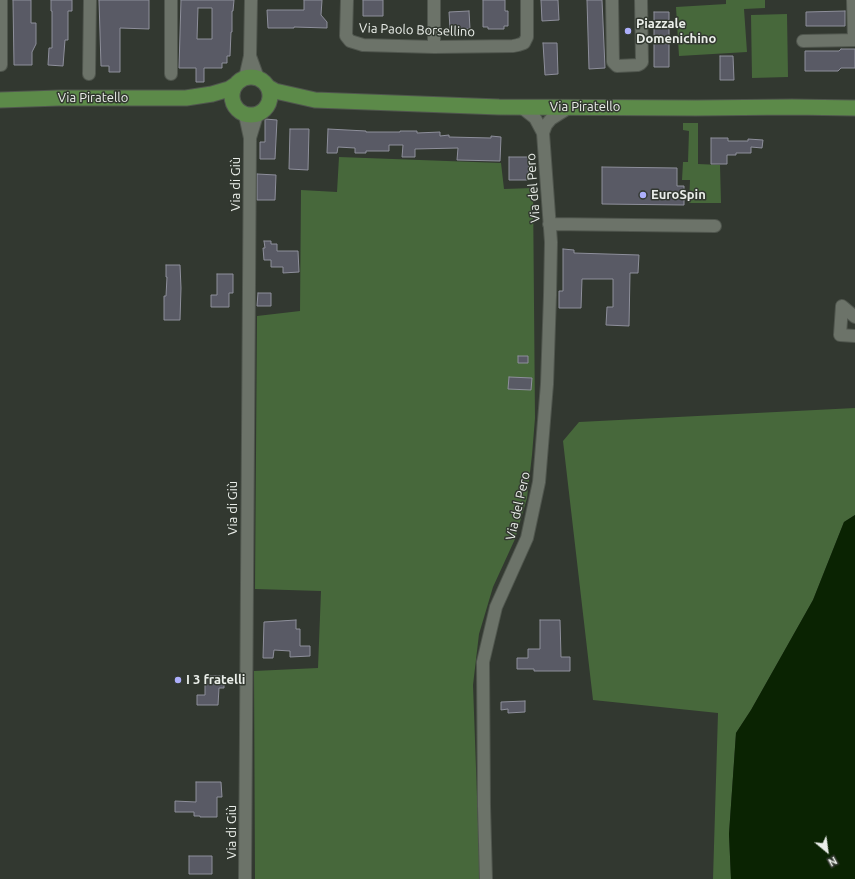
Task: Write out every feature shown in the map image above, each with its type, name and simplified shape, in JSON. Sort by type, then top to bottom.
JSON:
[{"type":"main road","name":"Via Piratello","points":[[186,98],[212,94],[251,82],[275,91],[315,100]]},
{"type":"main road","points":[[251,82],[270,93],[270,100],[251,111],[232,102],[231,96],[232,90],[251,82]]},
{"type":"main road","name":"Via Piratello","points":[[0,100],[59,98],[186,98],[227,104],[251,111],[274,105],[315,100],[521,107],[855,108]]},
{"type":"street","points":[[1,0],[1,65]]},
{"type":"street","points":[[89,74],[90,0]]},
{"type":"street","points":[[171,0],[171,74]]},
{"type":"street","points":[[251,0],[251,82]]},
{"type":"street","name":"Via Paolo Borsellino","points":[[347,0],[346,36],[350,41],[363,45],[434,47],[513,46],[524,43],[527,37],[527,0]]},
{"type":"street","points":[[434,0],[434,47]]},
{"type":"street","points":[[612,0],[613,62],[617,66],[639,65],[642,62],[641,0]]},
{"type":"street","points":[[803,41],[854,40],[853,0]]},
{"type":"street","name":"Via del Pero","points":[[486,879],[483,662],[496,607],[527,538],[540,482],[547,377],[551,242],[543,133],[535,118],[521,107]]},
{"type":"street","points":[[543,133],[546,125],[551,119],[570,107]]},
{"type":"street","name":"Via di Giù","points":[[245,879],[251,111]]},
{"type":"street","points":[[549,224],[714,226]]},
{"type":"street","points":[[855,317],[842,306],[840,335],[855,336]]},
{"type":"shaded area","points":[[726,0],[765,0],[765,8],[744,9],[747,52],[679,56],[676,7],[726,4]]},
{"type":"shaded area","points":[[787,14],[788,77],[752,78],[751,15]]},
{"type":"shaded area","points":[[683,123],[698,123],[698,164],[720,165],[721,203],[689,203],[690,180],[682,180],[683,162],[688,162],[689,131],[683,130]]},
{"type":"shaded area","points":[[339,157],[501,163],[504,189],[533,188],[535,418],[527,498],[515,539],[493,587],[479,634],[473,685],[480,879],[255,879],[254,671],[318,668],[321,591],[255,589],[257,316],[300,311],[301,190],[337,192]]},
{"type":"shaded area","points":[[855,408],[855,515],[844,522],[813,600],[751,710],[736,733],[729,834],[731,879],[713,879],[718,713],[593,700],[563,441],[579,422]]},
{"type":"shaded area","points":[[855,515],[855,879],[731,879],[729,834],[736,733],[751,710],[813,600],[844,522]]},
{"type":"building","points":[[13,0],[31,0],[31,23],[36,23],[36,44],[32,52],[32,65],[14,65]]},
{"type":"building","points":[[51,0],[72,0],[72,11],[68,11],[68,40],[65,40],[63,66],[48,65],[49,48],[52,48]]},
{"type":"building","points":[[99,0],[149,0],[149,29],[120,28],[120,72],[109,72],[109,66],[101,66]]},
{"type":"building","points":[[181,0],[234,0],[232,11],[230,56],[227,56],[227,63],[222,63],[222,68],[204,68],[204,82],[196,82],[196,68],[179,68]],"holes":[[[198,8],[212,8],[212,39],[197,39]]]},
{"type":"building","points":[[304,0],[322,0],[321,15],[327,22],[327,28],[268,28],[267,10],[304,10]]},
{"type":"building","points":[[363,0],[383,0],[383,16],[363,16]]},
{"type":"building","points":[[483,0],[505,0],[505,11],[508,11],[508,26],[504,26],[504,29],[488,29],[488,27],[483,27]]},
{"type":"building","points":[[541,0],[558,0],[559,20],[542,21]]},
{"type":"building","points":[[587,0],[602,0],[605,68],[589,69]]},
{"type":"building","points":[[469,11],[470,29],[450,29],[449,12]]},
{"type":"building","points":[[845,11],[845,26],[806,26],[806,12]]},
{"type":"building","points":[[654,12],[669,12],[669,67],[654,67]]},
{"type":"building","points":[[543,43],[557,43],[558,74],[545,75]]},
{"type":"building","points":[[841,49],[855,49],[855,68],[841,68],[838,71],[805,71],[805,51],[839,51]]},
{"type":"building","points":[[720,56],[733,56],[734,80],[720,80]]},
{"type":"building","points":[[265,119],[277,120],[275,159],[260,159],[260,142],[265,142]]},
{"type":"building","points":[[290,129],[309,129],[308,170],[289,169]]},
{"type":"building","points":[[328,129],[366,132],[440,132],[440,136],[449,135],[449,137],[501,137],[500,161],[457,160],[458,148],[415,149],[415,157],[402,157],[403,145],[389,145],[389,151],[366,151],[366,153],[355,153],[355,148],[338,147],[337,153],[327,153]]},
{"type":"building","points":[[711,138],[728,138],[728,141],[748,141],[748,139],[763,140],[762,148],[751,147],[751,153],[736,153],[736,155],[727,155],[727,164],[711,164]]},
{"type":"building","points":[[509,157],[529,157],[528,180],[509,180]]},
{"type":"building","name":"EuroSpin","points":[[602,167],[677,168],[677,186],[684,186],[684,205],[602,204]]},
{"type":"building","points":[[257,174],[276,175],[275,200],[257,200]]},
{"type":"building","points":[[264,241],[271,241],[271,244],[277,244],[277,251],[298,251],[299,272],[283,273],[283,267],[271,267],[271,260],[264,260]]},
{"type":"building","points":[[563,249],[574,250],[574,253],[639,255],[638,273],[630,273],[629,326],[606,325],[607,307],[613,307],[613,279],[582,279],[581,308],[559,308],[559,291],[563,291]]},
{"type":"building","points":[[166,265],[180,265],[180,320],[164,320],[164,296],[166,296],[167,277]]},
{"type":"building","points":[[217,274],[233,274],[233,293],[229,293],[229,307],[211,307],[211,295],[217,295]]},
{"type":"building","points":[[258,293],[271,293],[271,306],[257,306]]},
{"type":"building","points":[[518,356],[528,356],[528,363],[518,363]]},
{"type":"building","points":[[509,377],[532,378],[531,390],[508,389]]},
{"type":"building","points":[[296,620],[296,629],[300,629],[300,646],[310,646],[310,656],[290,657],[290,651],[274,650],[273,658],[263,658],[264,622]]},
{"type":"building","points":[[540,620],[560,620],[561,657],[570,657],[570,671],[534,671],[534,669],[517,669],[517,658],[528,658],[528,649],[540,649]]},
{"type":"building","points":[[205,676],[224,676],[224,688],[219,688],[218,705],[197,705],[197,695],[205,695]]},
{"type":"building","points":[[525,701],[525,712],[508,713],[508,709],[501,710],[501,702]]},
{"type":"building","points":[[196,782],[221,782],[222,797],[217,797],[217,817],[194,816],[194,812],[175,812],[175,801],[196,802]]},
{"type":"building","points":[[189,856],[212,856],[212,874],[189,874]]},
{"type":"place","name":"Piazzale Domenichino","points":[[628,31]]},
{"type":"place","name":"EuroSpin","points":[[643,195]]},
{"type":"place","name":"I 3 fratelli","points":[[178,680]]}]
